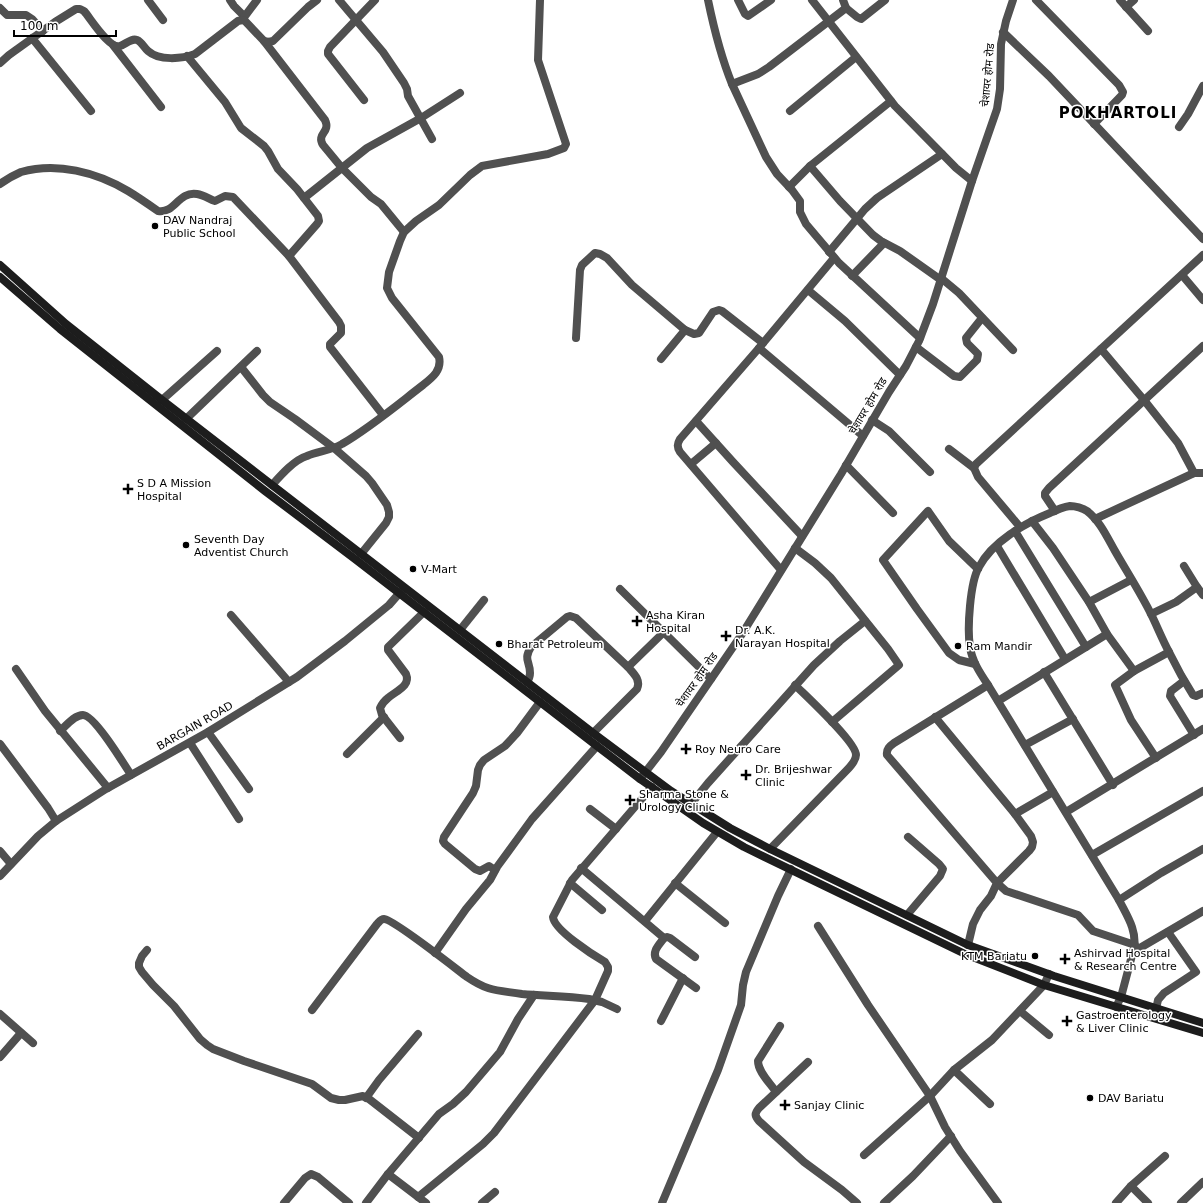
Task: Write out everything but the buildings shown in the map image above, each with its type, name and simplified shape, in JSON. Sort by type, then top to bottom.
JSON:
[{"type":"main road","points":[[0,265],[66,324],[361,554],[402,590],[424,612],[597,746],[730,828],[968,945],[1049,974],[1203,1024]]},
{"type":"main road","points":[[0,277],[60,329],[264,491],[460,630],[593,733],[643,775],[652,787],[717,832],[734,842],[959,951],[1044,985],[1203,1032]]},
{"type":"street","points":[[148,0],[163,20]]},
{"type":"street","points":[[230,0],[245,21],[264,41],[325,120],[327,125],[321,141],[342,168],[371,197],[381,204],[404,232]]},
{"type":"street","points":[[113,45],[121,46],[134,39],[153,55],[158,57],[176,58],[195,54],[243,18],[257,0]]},
{"type":"street","points":[[264,41],[273,41],[277,38],[317,0]]},
{"type":"street","points":[[339,0],[383,52],[404,83],[408,96],[432,139]]},
{"type":"street","points":[[364,100],[328,54],[328,51],[330,46],[375,0]]},
{"type":"street","points":[[272,485],[282,474],[301,458],[334,448],[355,436],[433,377],[438,370],[441,363],[439,357],[392,298],[387,288],[389,272],[404,232],[416,221],[439,206],[470,175],[482,166],[548,154],[564,148],[566,144],[538,60],[540,0]]},
{"type":"street","points":[[708,0],[716,35],[732,84],[766,157],[777,174],[800,200],[800,212],[806,224],[852,276],[920,338]]},
{"type":"street","points":[[738,0],[745,14],[748,16],[771,0]]},
{"type":"street","points":[[812,0],[891,101],[956,168],[972,181]]},
{"type":"street","points":[[732,84],[753,76],[769,67],[829,22],[845,4],[857,17],[861,19],[885,0]]},
{"type":"street","name":"चेशायर होम रोड","points":[[643,775],[661,752],[742,634],[846,465],[916,347],[941,279],[999,100],[1001,44],[1003,32],[1013,0]]},
{"type":"street","points":[[1036,0],[1108,72],[1121,88],[1122,95],[1094,124]]},
{"type":"street","points":[[1120,0],[1148,31]]},
{"type":"street","points":[[1126,7],[1134,0]]},
{"type":"street","points":[[0,8],[7,15],[26,15],[43,31]]},
{"type":"street","points":[[0,64],[9,54],[32,38],[72,11],[80,9],[113,45],[160,107]]},
{"type":"street","points":[[1003,32],[1040,66],[1203,240]]},
{"type":"street","points":[[32,38],[91,111]]},
{"type":"street","points":[[187,56],[225,102],[241,128],[264,146],[278,169],[318,216],[319,221],[317,224],[289,256]]},
{"type":"street","points":[[790,111],[856,57]]},
{"type":"street","points":[[1179,127],[1203,86]]},
{"type":"street","points":[[304,198],[367,148],[421,118],[460,93]]},
{"type":"street","points":[[789,187],[810,166],[891,101]]},
{"type":"street","points":[[781,570],[680,452],[677,444],[808,290],[865,209],[877,198],[942,154]]},
{"type":"street","points":[[810,166],[873,235],[884,243],[900,251],[941,279],[959,294],[1013,350]]},
{"type":"street","points":[[0,184],[12,176],[30,170],[75,170],[119,186],[158,211],[163,212],[167,211],[182,198],[188,195],[198,194],[215,201],[225,196],[233,197],[289,256],[341,326],[341,333],[330,344],[330,347],[383,415]]},
{"type":"street","points":[[852,276],[884,243]]},
{"type":"street","points":[[576,338],[580,270],[582,264],[595,253],[600,254],[607,258],[632,285],[685,330],[694,334],[698,333],[713,312],[719,310],[863,436]]},
{"type":"street","points":[[974,468],[981,458],[1203,255]]},
{"type":"street","points":[[1182,275],[1203,300]]},
{"type":"street","points":[[808,290],[845,321],[900,375]]},
{"type":"street","points":[[916,347],[954,376],[960,377],[977,360],[978,354],[967,343],[966,338],[982,318]]},
{"type":"street","points":[[661,359],[685,330]]},
{"type":"street","points":[[1055,511],[1045,496],[1047,490],[1203,346]]},
{"type":"street","points":[[1101,349],[1178,443],[1194,473]]},
{"type":"street","points":[[162,400],[217,351]]},
{"type":"street","points":[[186,419],[257,351]]},
{"type":"street","points":[[240,367],[270,402],[334,448],[372,483],[387,504],[389,517],[386,523],[361,554]]},
{"type":"street","points":[[696,420],[802,536]]},
{"type":"street","points":[[872,420],[889,431],[930,472]]},
{"type":"street","points":[[691,464],[716,443]]},
{"type":"street","points":[[949,449],[974,468],[978,477],[1018,529],[1086,646]]},
{"type":"street","points":[[846,465],[893,513]]},
{"type":"street","points":[[1095,519],[1194,473],[1203,472]]},
{"type":"street","points":[[1116,1007],[1121,997],[1134,949],[1134,930],[1119,900],[975,664],[970,647],[969,628],[971,597],[978,569],[984,559],[997,546],[1018,529],[1032,521],[1055,511],[1072,506],[1086,511],[1099,524],[1151,614],[1184,681],[1194,696],[1203,693]]},
{"type":"street","points":[[975,664],[959,660],[949,653],[884,560],[928,511],[949,541],[978,569]]},
{"type":"street","points":[[1032,521],[1053,548],[1089,602],[1107,634],[1134,671]]},
{"type":"street","points":[[997,546],[1065,659]]},
{"type":"street","points":[[795,548],[824,571],[888,649],[899,665],[832,722]]},
{"type":"street","points":[[1184,566],[1196,587],[1203,595]]},
{"type":"street","points":[[1089,602],[1131,580]]},
{"type":"street","points":[[1151,614],[1176,602],[1196,587]]},
{"type":"street","points":[[620,589],[712,679]]},
{"type":"street","name":"BARGAIN ROAD","points":[[0,876],[38,836],[56,821],[108,788],[190,743],[289,682],[389,605],[402,590]]},
{"type":"street","points":[[460,630],[484,600]]},
{"type":"street","points":[[400,738],[380,712],[382,704],[387,698],[404,686],[408,678],[388,650],[388,647],[424,612]]},
{"type":"street","points":[[231,615],[289,682]]},
{"type":"street","points":[[527,682],[531,672],[527,658],[528,652],[567,617],[570,616],[576,618],[634,673],[639,685],[637,689],[593,733]]},
{"type":"street","points":[[691,804],[795,685],[830,649],[865,621]]},
{"type":"street","points":[[628,668],[664,632]]},
{"type":"street","points":[[998,701],[1107,634]]},
{"type":"street","points":[[1156,758],[1131,720],[1115,685],[1134,671],[1170,652]]},
{"type":"street","points":[[16,669],[60,731],[108,788]]},
{"type":"street","points":[[1044,672],[1113,785]]},
{"type":"street","points":[[1184,681],[1171,692],[1170,696],[1194,735]]},
{"type":"street","points":[[770,849],[846,771],[854,761],[856,755],[854,748],[832,722],[795,685]]},
{"type":"street","points":[[988,685],[888,747],[886,752],[887,755],[997,883],[1006,891],[1078,915],[1093,931],[1134,949]]},
{"type":"street","points":[[495,870],[489,866],[480,871],[475,869],[445,844],[444,837],[476,786],[480,765],[484,760],[505,746],[517,733],[540,702]]},
{"type":"street","points":[[60,731],[77,717],[82,715],[87,716],[99,729],[131,775]]},
{"type":"street","points":[[347,754],[384,717]]},
{"type":"street","points":[[935,717],[1015,814],[1031,836],[1033,842],[1030,851],[997,883],[991,896],[980,910],[973,924],[968,945]]},
{"type":"street","points":[[1025,745],[1073,719]]},
{"type":"street","points":[[1066,812],[1113,785],[1203,729]]},
{"type":"street","points":[[208,732],[249,789]]},
{"type":"street","points":[[190,743],[239,819]]},
{"type":"street","points":[[0,744],[56,821]]},
{"type":"street","points":[[435,953],[466,909],[490,880],[495,870],[532,819],[597,746]]},
{"type":"street","points":[[418,1197],[476,1150],[494,1133],[595,1000],[608,971],[607,965],[605,962],[571,938],[553,920],[554,913],[570,883],[581,868],[652,787]]},
{"type":"street","points":[[1092,855],[1203,791]]},
{"type":"street","points":[[1015,814],[1053,792]]},
{"type":"street","points":[[590,809],[616,829]]},
{"type":"street","points":[[645,921],[717,832]]},
{"type":"street","points":[[907,915],[940,876],[942,869],[939,864],[908,837]]},
{"type":"street","points":[[1119,900],[1161,873],[1203,849]]},
{"type":"street","points":[[0,851],[11,864]]},
{"type":"street","points":[[581,868],[664,938],[670,938],[695,957]]},
{"type":"street","points":[[662,1203],[718,1070],[741,1005],[746,972],[791,869]]},
{"type":"street","points":[[570,883],[602,910]]},
{"type":"street","points":[[675,883],[726,923]]},
{"type":"street","points":[[1134,949],[1168,932],[1203,911]]},
{"type":"street","points":[[312,1010],[380,921],[385,919],[407,932],[467,977],[485,988],[500,992],[595,1000],[617,1009]]},
{"type":"street","points":[[818,926],[868,1005],[930,1096],[945,1128],[998,1203]]},
{"type":"street","points":[[1156,1009],[1158,1000],[1164,993],[1196,972],[1168,932]]},
{"type":"street","points":[[664,938],[654,955],[656,959],[696,988]]},
{"type":"street","points":[[147,950],[139,963],[139,967],[142,972],[207,1045],[244,1062],[312,1084],[331,1098],[339,1100],[363,1096],[419,1138]]},
{"type":"street","points":[[864,1155],[930,1096],[954,1070],[992,1040],[1044,985],[1049,974]]},
{"type":"street","points":[[661,1021],[683,978]]},
{"type":"street","points":[[366,1203],[388,1174],[439,1114],[466,1092],[500,1052],[518,1019],[534,995]]},
{"type":"street","points":[[1020,1011],[1049,1035]]},
{"type":"street","points":[[1162,1021],[1166,1012]]},
{"type":"street","points":[[1,1017],[32,1043]]},
{"type":"street","points":[[776,1092],[761,1072],[758,1061],[780,1026]]},
{"type":"street","points":[[0,1057],[21,1033]]},
{"type":"street","points":[[366,1098],[379,1080],[418,1034]]},
{"type":"street","points":[[808,1062],[776,1092],[757,1111],[755,1115],[804,1162],[857,1203]]},
{"type":"street","points":[[954,1070],[990,1104]]},
{"type":"street","points":[[884,1203],[913,1176],[951,1136]]},
{"type":"street","points":[[1116,1203],[1131,1186],[1165,1156]]},
{"type":"street","points":[[284,1203],[310,1174],[318,1177],[350,1203]]},
{"type":"street","points":[[388,1174],[426,1203]]},
{"type":"street","points":[[1180,1203],[1203,1182]]},
{"type":"street","points":[[1131,1186],[1148,1203]]},
{"type":"street","points":[[482,1203],[495,1192]]},
{"type":"place","name":"DAV Nandraj Public School","points":[[155,226]]},
{"type":"place","name":"S D A Mission Hospital","points":[[128,489]]},
{"type":"place","name":"Seventh Day Adventist Church","points":[[186,545]]},
{"type":"place","name":"V-Mart","points":[[413,569]]},
{"type":"place","name":"Asha Kiran Hospital","points":[[637,621]]},
{"type":"place","name":"Dr. A.K. Narayan Hospital","points":[[726,636]]},
{"type":"place","name":"Bharat Petroleum","points":[[499,644]]},
{"type":"place","name":"Ram Mandir","points":[[958,646]]},
{"type":"place","name":"Roy Neuro Care","points":[[686,749]]},
{"type":"place","name":"Dr. Brijeshwar Clinic","points":[[746,775]]},
{"type":"place","name":"Sharma Stone & Urology Clinic","points":[[630,800]]},
{"type":"place","name":"KTM Bariatu","points":[[1035,956]]},
{"type":"place","name":"Ashirvad Hospital & Research Centre","points":[[1065,959]]},
{"type":"place","name":"Gastroenterology & Liver Clinic","points":[[1067,1021]]},
{"type":"place","name":"DAV Bariatu","points":[[1090,1098]]},
{"type":"place","name":"Sanjay Clinic","points":[[785,1105]]},
{"type":"district","name":"POKHARTOLI","points":[[1118,113]]}]
